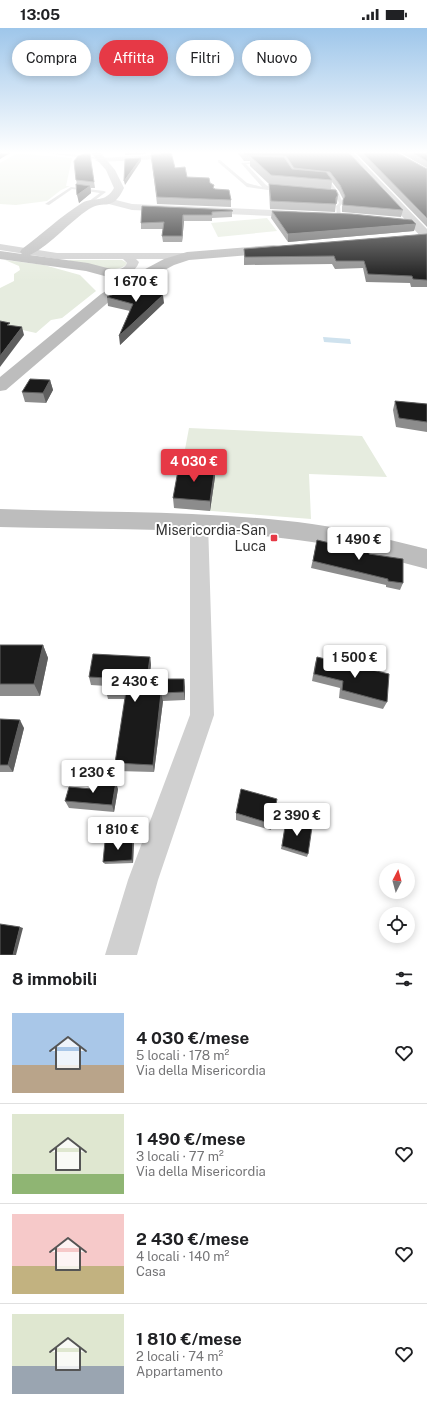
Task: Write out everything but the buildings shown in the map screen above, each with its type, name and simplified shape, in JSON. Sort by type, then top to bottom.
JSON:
[{"type":"main road","points":[[27,252],[87,205],[108,201],[115,195]]},
{"type":"main road","points":[[389,195],[427,235]]},
{"type":"main road","points":[[410,236],[427,235]]},
{"type":"main road","points":[[0,386],[106,297],[169,262],[187,256],[285,248]]},
{"type":"main road","points":[[0,255],[88,267],[108,274],[135,280],[152,280],[192,259],[206,255]]},
{"type":"main road","points":[[65,264],[80,269],[102,283],[106,290],[106,297]]},
{"type":"main road","points":[[0,518],[257,526],[320,534],[427,559]]},
{"type":"street","points":[[108,201],[132,207],[144,208],[158,207],[310,215]]},
{"type":"street","points":[[336,216],[351,217]]},
{"type":"street","points":[[399,222],[415,223]]},
{"type":"street","points":[[0,247],[57,256],[187,256]]},
{"type":"street","points":[[108,274],[130,269],[133,262],[127,257]]},
{"type":"street","points":[[121,955],[143,880],[202,715],[199,523]]},
{"type":"lane","points":[[48,204],[61,195]]},
{"type":"lane","points":[[87,205],[100,195]]},
{"type":"lane","points":[[336,216],[338,206],[341,203],[337,195]]},
{"type":"shaded area","points":[[0,195],[54,195],[47,201],[16,205],[0,204]]},
{"type":"shaded area","points":[[267,218],[277,231],[218,237],[211,223]]},
{"type":"shaded area","points":[[5,260],[44,265],[80,275],[96,291],[62,318],[51,320],[36,333],[0,325],[0,288],[14,281],[14,274],[20,270],[19,266]]},
{"type":"shaded area","points":[[122,260],[127,263],[123,267],[109,269],[69,261]]},
{"type":"shaded area","points":[[189,428],[362,436],[387,477],[309,474],[311,519],[174,508]]},
{"type":"water","points":[[323,337],[350,339],[351,344],[324,342]]},
{"type":"place","name":"Misericordia-San Luca","points":[[274,538]]}]
